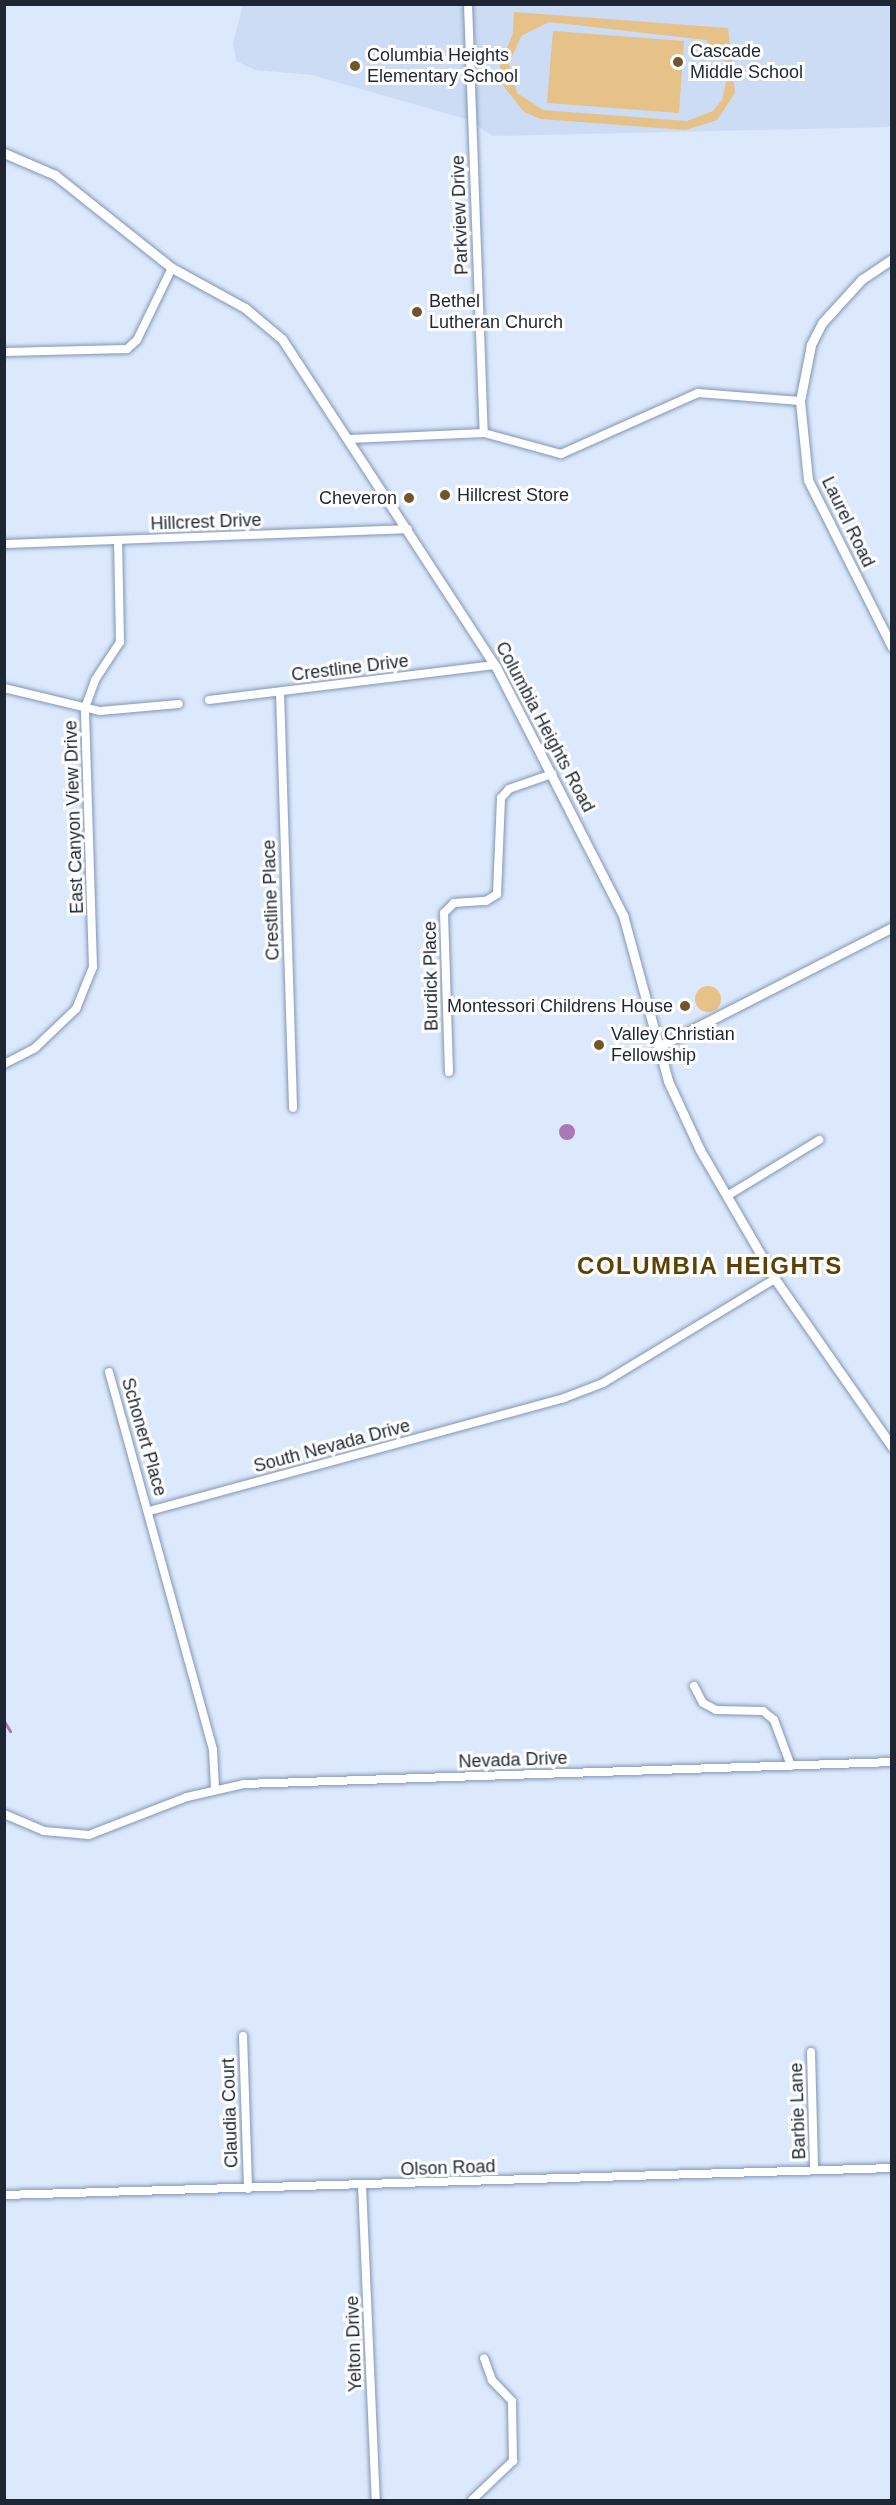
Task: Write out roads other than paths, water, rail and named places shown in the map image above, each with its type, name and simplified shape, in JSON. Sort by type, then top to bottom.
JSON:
[{"type":"street","name":"Parkview Drive","points":[[468,4],[484,433]]},
{"type":"street","name":"Columbia Heights Road","points":[[4,153],[56,175],[90,198],[172,268],[245,308],[282,339],[350,439],[495,665],[622,915],[658,1047],[677,1104],[775,1279],[891,1447]]},
{"type":"street","name":"Laurel Road","points":[[891,259],[862,279],[822,323],[811,345],[801,401],[808,480],[891,647]]},
{"type":"street","points":[[4,352],[127,349],[136,340],[172,268]]},
{"type":"street","points":[[350,439],[484,433],[561,454],[698,393],[801,401]]},
{"type":"street","name":"Hillcrest Drive","points":[[4,544],[408,529]]},
{"type":"street","name":"East Canyon View Drive","points":[[4,1064],[35,1048],[76,1009],[93,967],[85,708],[91,688],[120,642],[118,540]]},
{"type":"street","name":"Crestline Drive","points":[[209,700],[495,665]]},
{"type":"street","points":[[4,688],[85,708],[179,704]]},
{"type":"street","name":"Crestline Place","points":[[279,692],[293,1108]]},
{"type":"street","name":"Burdick Place","points":[[449,1072],[444,913],[454,903],[486,901],[497,894],[501,798],[509,789],[552,774]]},
{"type":"street","points":[[658,1047],[891,927]]},
{"type":"street","points":[[727,1196],[819,1140]]},
{"type":"street","name":"South Nevada Drive","points":[[149,1510],[564,1398],[603,1383],[775,1279]]},
{"type":"street","name":"Schonert Place","points":[[110,1372],[149,1510]]},
{"type":"street","points":[[149,1510],[213,1750],[215,1788]]},
{"type":"street","points":[[694,1686],[703,1703],[716,1710],[763,1711],[774,1720],[791,1766]]},
{"type":"street","name":"Nevada Drive","points":[[4,1814],[44,1831],[89,1835],[215,1788],[891,1762]]},
{"type":"street","name":"Claudia Court","points":[[243,2036],[248,2188]]},
{"type":"street","name":"Barbie Lane","points":[[811,2052],[814,2170]]},
{"type":"street","name":"Olson Road","points":[[4,2195],[362,2186],[891,2168]]},
{"type":"street","name":"Yelton Drive","points":[[362,2186],[376,2500]]},
{"type":"street","points":[[472,2500],[513,2461],[512,2401],[492,2380],[484,2358]]},
{"type":"waterway","points":[[4,1721],[10,1731]]},
{"type":"place","name":"Cascade Middle School","points":[[678,62]]},
{"type":"place","name":"Columbia Heights Elementary School","points":[[355,66]]},
{"type":"place","name":"Bethel Lutheran Church","points":[[417,312]]},
{"type":"place","name":"Hillcrest Store","points":[[445,495]]},
{"type":"place","name":"Cheveron","points":[[409,498]]},
{"type":"place","name":"Montessori Childrens House","points":[[685,1006]]},
{"type":"place","name":"Valley Christian Fellowship","points":[[599,1045]]},
{"type":"district","name":"COLUMBIA HEIGHTS","points":[[710,1266]]}]
